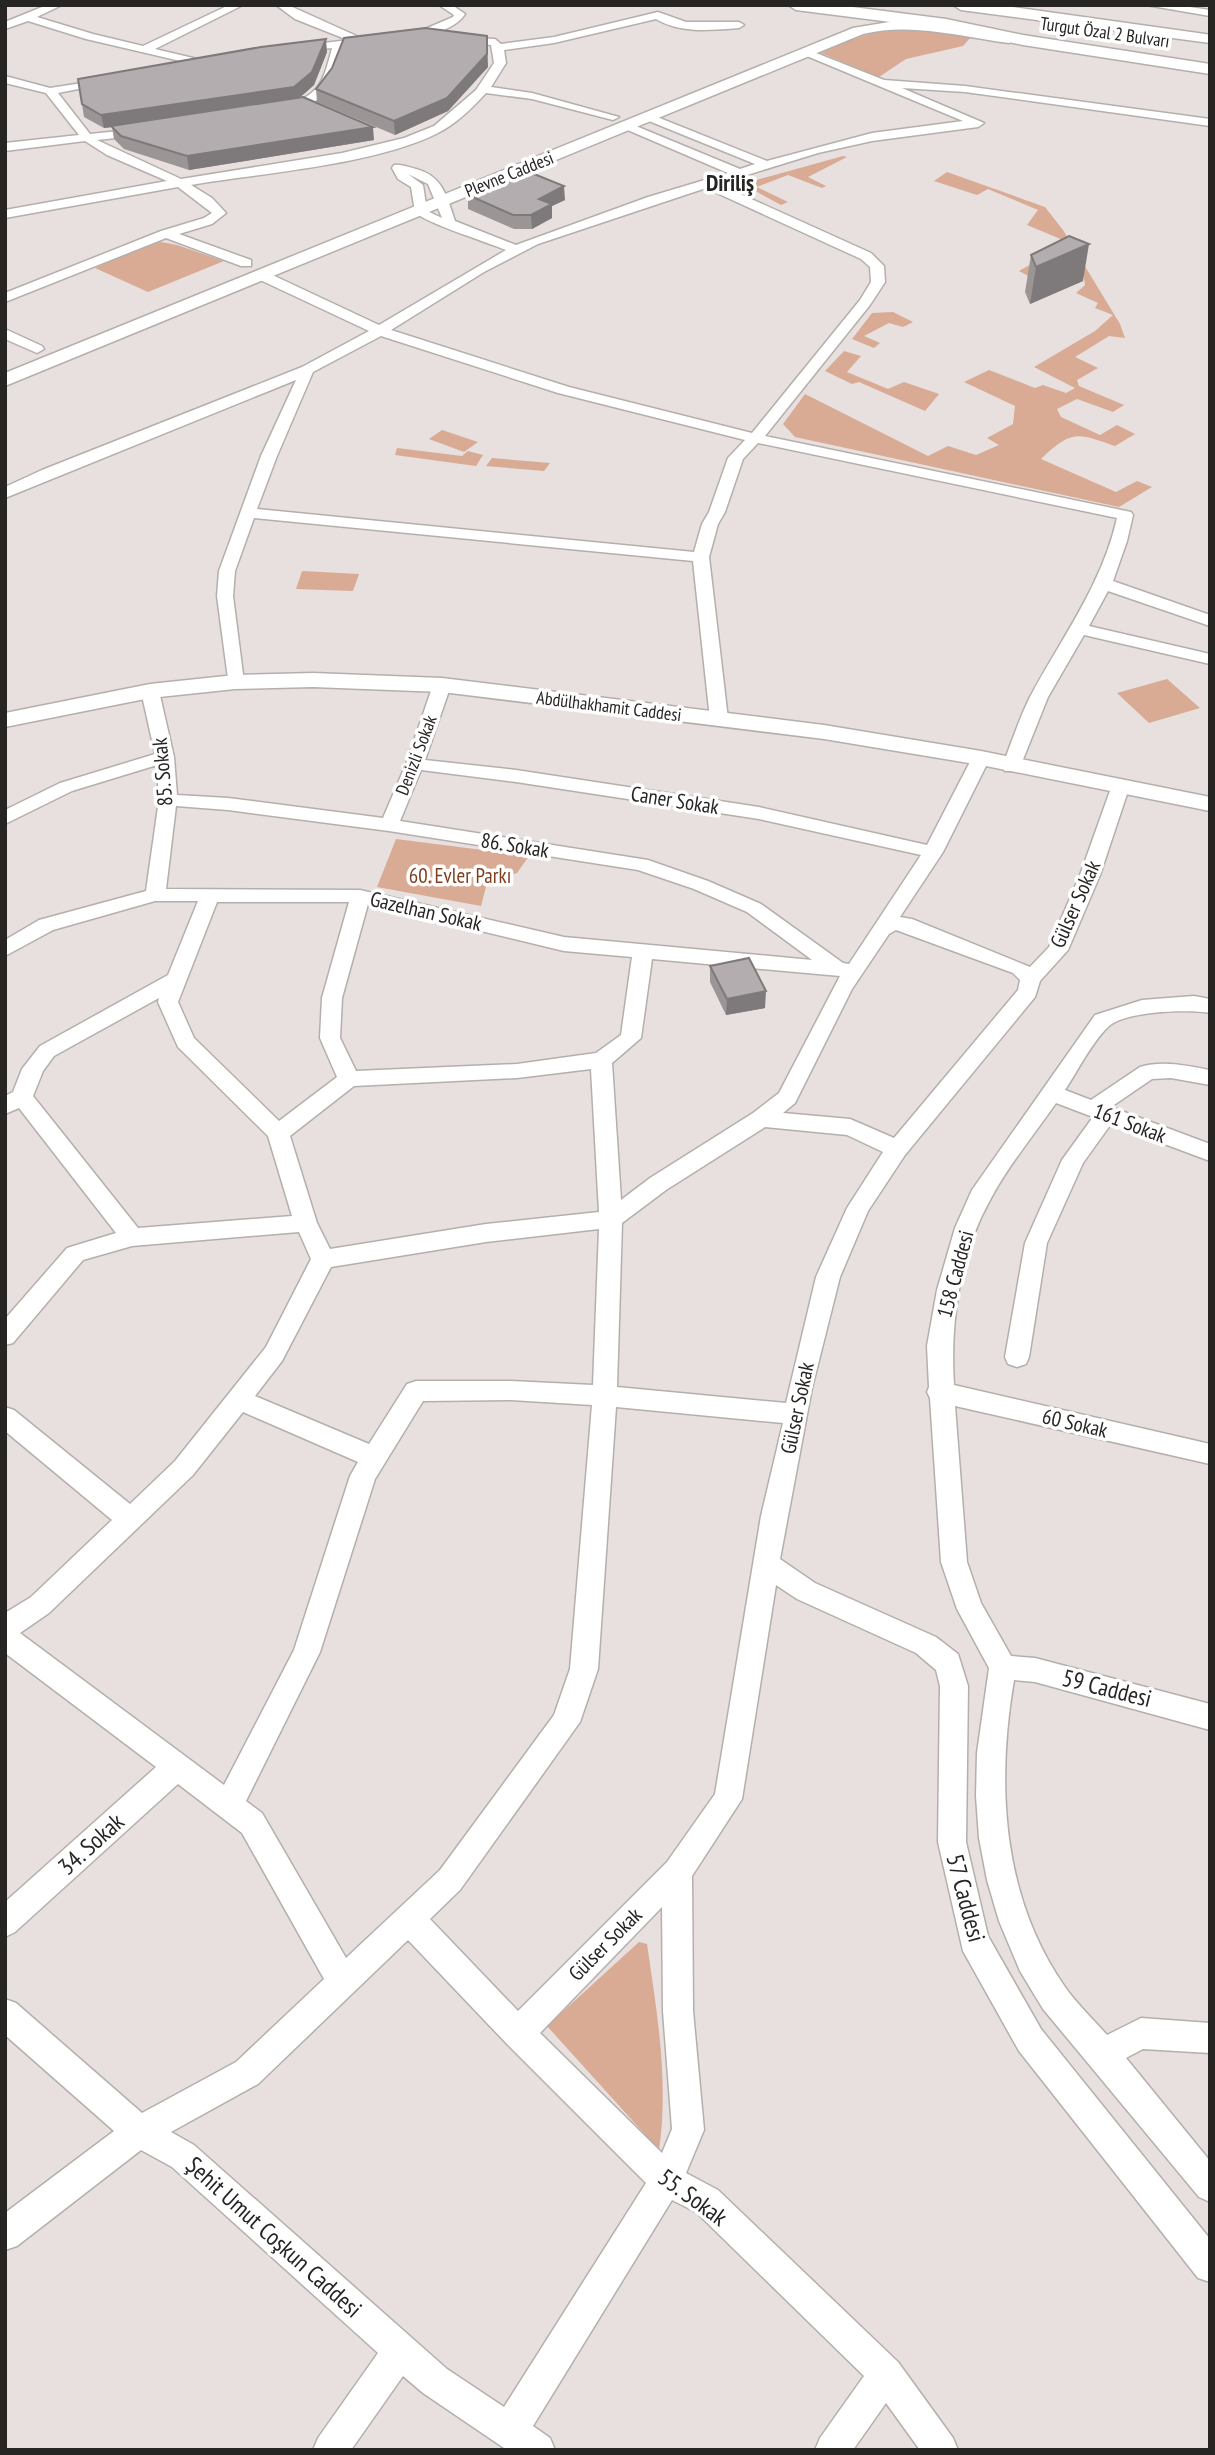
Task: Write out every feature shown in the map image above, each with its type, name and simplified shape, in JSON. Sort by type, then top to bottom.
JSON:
[{"type":"highway","name":"Turgut Özal 2 Bulvarı","points":[[796,5],[1210,60]]},
{"type":"highway","name":"Turgut Özal 2 Bulvarı","points":[[916,5],[1208,41]]},
{"type":"highway","name":"Turgut Özal 2 Bulvarı","points":[[961,5],[1208,41]]},
{"type":"highway","name":"Turgut Özal 2 Bulvarı","points":[[946,24],[1023,40],[1049,49],[1210,71]]},
{"type":"main road","name":"Plevne Caddesi","points":[[5,380],[261,275],[421,202],[620,121],[835,24],[834,16],[820,7]]},
{"type":"main road","name":"Plevne Caddesi","points":[[620,121],[648,117],[858,31],[887,25],[922,26],[1023,40]]},
{"type":"main road","name":"Plevne Caddesi","points":[[224,272],[421,202]]},
{"type":"main road","points":[[177,291],[201,282]]},
{"type":"main road","points":[[126,312],[152,302]]},
{"type":"main road","points":[[17,357],[88,328]]},
{"type":"main road","name":"Abdülhakhamit Caddesi","points":[[5,720],[150,691],[235,682],[313,680],[442,685],[824,732],[981,758],[1011,767],[1210,803]]},
{"type":"street","points":[[5,26],[57,5]]},
{"type":"street","points":[[146,49],[239,5]]},
{"type":"street","points":[[281,5],[308,20],[346,33],[359,42]]},
{"type":"street","points":[[5,214],[361,152],[397,143],[447,124],[481,89],[500,63],[496,45],[469,20],[444,5]]},
{"type":"street","points":[[1151,5],[1210,13]]},
{"type":"street","points":[[287,50],[420,35],[496,45],[554,40],[656,10],[664,20],[681,24],[739,25]]},
{"type":"street","points":[[27,17],[90,37],[211,63],[171,69]]},
{"type":"street","points":[[420,35],[449,23],[469,20]]},
{"type":"street","points":[[273,110],[311,106],[310,102],[323,85],[338,44]]},
{"type":"street","points":[[5,493],[47,473],[307,370],[533,241],[767,165],[872,137],[978,123],[806,52]]},
{"type":"street","points":[[5,79],[50,91],[124,77]]},
{"type":"street","points":[[886,83],[965,89],[1210,123]]},
{"type":"street","points":[[481,89],[532,96],[620,121],[742,174]]},
{"type":"street","points":[[5,298],[166,234],[208,221],[220,214],[209,201],[178,183],[86,138],[68,111],[50,91]]},
{"type":"street","points":[[648,117],[767,165]]},
{"type":"street","points":[[5,147],[153,130]]},
{"type":"street","points":[[374,134],[397,143]]},
{"type":"street","points":[[361,152],[433,179],[450,223]]},
{"type":"street","points":[[398,168],[402,176],[417,185],[421,202],[430,219],[450,223],[516,249]]},
{"type":"street","points":[[708,184],[866,256],[877,266],[878,282],[865,302],[736,458],[718,512],[710,524],[701,558],[719,719]]},
{"type":"street","points":[[166,234],[246,263]]},
{"type":"street","points":[[261,275],[379,331],[602,401],[756,437],[1125,515],[1121,544],[1105,584],[1038,699],[1011,767]]},
{"type":"street","points":[[5,333],[37,349]]},
{"type":"street","points":[[235,682],[225,596],[227,571],[269,456],[307,370]]},
{"type":"street","points":[[248,513],[701,558]]},
{"type":"street","points":[[1105,584],[1210,621]]},
{"type":"street","points":[[1079,629],[1210,659]]},
{"type":"street","name":"Denizli Sokak","points":[[389,825],[415,764],[442,685]]},
{"type":"street","name":"85. Sokak","points":[[150,691],[165,757],[168,800],[155,895]]},
{"type":"street","points":[[5,818],[66,787],[165,757]]},
{"type":"street","points":[[323,1259],[486,1233],[611,1219],[658,1184],[761,1119],[787,1098],[845,969],[881,930],[933,852],[981,758]]},
{"type":"street","name":"Caner Sokak","points":[[415,764],[516,776],[759,813],[933,852]]},
{"type":"street","name":"Gülser Sokak","points":[[518,2033],[677,1872],[728,1799],[766,1564],[800,1388],[828,1277],[858,1208],[898,1149],[1028,992],[1030,979],[1058,950],[1090,875],[1120,788]]},
{"type":"street","name":"86. Sokak","points":[[168,800],[228,804],[389,825],[641,864],[701,885],[754,908],[845,969]]},
{"type":"street","name":"Gazelhan Sokak","points":[[5,949],[46,925],[155,895],[360,896],[564,944],[845,969]]},
{"type":"street","points":[[210,895],[168,1002],[185,1042],[278,1133],[306,1223],[323,1259]]},
{"type":"street","points":[[349,1079],[330,1038],[332,998],[360,896]]},
{"type":"street","points":[[881,930],[893,923],[905,924],[1020,968],[1030,979]]},
{"type":"street","points":[[5,930],[30,934]]},
{"type":"street","points":[[278,1133],[349,1079],[517,1071],[601,1059],[631,1038],[643,953]]},
{"type":"street","points":[[132,1237],[14,1102],[47,1051],[176,980]]},
{"type":"street","name":"158 Caddesi","points":[[1003,1667],[966,1603],[953,1567],[939,1392],[942,1319],[973,1209],[1102,1020],[1142,1007],[1194,1003],[1210,1006]]},
{"type":"street","points":[[5,2234],[139,2132],[247,2073],[450,1880],[566,1722],[584,1669],[605,1395],[611,1219],[601,1059]]},
{"type":"street","points":[[1017,1357],[1036,1243],[1073,1160],[1100,1112],[1147,1072],[1171,1071],[1210,1078]]},
{"type":"street","name":"161 Sokak","points":[[1050,1093],[1210,1153]]},
{"type":"street","points":[[761,1119],[850,1127],[898,1149]]},
{"type":"street","points":[[5,1336],[75,1254],[132,1237],[306,1223]]},
{"type":"street","points":[[5,1628],[40,1605],[184,1468],[274,1354],[323,1259]]},
{"type":"street","points":[[229,1805],[307,1652],[363,1476],[416,1391],[484,1388],[605,1395],[797,1414]]},
{"type":"street","name":"60 Sokak","points":[[939,1392],[1210,1454]]},
{"type":"street","points":[[238,1399],[376,1458]]},
{"type":"street","points":[[5,1417],[130,1519]]},
{"type":"street","name":"57 Caddesi","points":[[766,1564],[806,1591],[926,1645],[948,1663],[954,1686],[952,1842],[974,1941],[1030,2040],[1210,2266]]},
{"type":"street","points":[[5,1637],[253,1823],[343,1982]]},
{"type":"street","name":"59 Caddesi","points":[[1003,1667],[1035,1670],[1210,1717]]},
{"type":"street","name":"57 Caddesi","points":[[1003,1667],[995,1702],[989,1803],[992,1841],[1002,1888],[1020,1936],[1038,1973],[1055,1999],[1210,2186]]},
{"type":"street","name":"34. Sokak","points":[[5,1922],[177,1766]]},
{"type":"street","points":[[510,2430],[666,2180],[688,2130],[678,2011],[677,1872]]},
{"type":"street","name":"55. Sokak","points":[[409,1919],[518,2033],[666,2180],[707,2201],[886,2374],[942,2450]]},
{"type":"street","name":"Şehit Umut Coşkun Caddesi","points":[[5,2014],[139,2132],[183,2155],[435,2381],[538,2450]]},
{"type":"street","points":[[1103,2054],[1141,2033],[1210,2038]]},
{"type":"street","points":[[330,2450],[401,2350]]},
{"type":"street","points":[[832,2450],[886,2374]]},
{"type":"green space","points":[[915,27],[971,37],[963,46],[906,59],[879,77],[821,53],[866,35],[889,29]]},
{"type":"green space","points":[[847,157],[808,177],[826,186],[822,188],[788,175],[757,187],[788,202],[781,205],[748,187],[749,182]]},
{"type":"green space","points":[[947,172],[1045,207],[1063,230],[1120,324],[1125,338],[1109,336],[1075,357],[1098,368],[1077,380],[1079,386],[1124,405],[1113,412],[1077,399],[1057,409],[1061,417],[1100,435],[1117,425],[1135,434],[1115,446],[1084,436],[1068,438],[1041,459],[1116,492],[1137,481],[1152,487],[1119,507],[795,437],[783,424],[805,394],[928,456],[948,446],[976,455],[999,445],[987,438],[1013,424],[1015,406],[964,382],[989,370],[1035,388],[1043,385],[1066,393],[1075,388],[1034,367],[1095,331],[1113,315],[1095,308],[1098,303],[1076,293],[1085,285],[1083,271],[1032,278],[1019,271],[1063,246],[1063,240],[1027,225],[1038,210],[988,189],[977,195],[934,181]]},
{"type":"green space","points":[[161,242],[224,261],[148,292],[95,268],[149,243]]},
{"type":"green space","points":[[893,312],[913,322],[903,327],[889,323],[864,336],[880,343],[874,348],[852,339],[872,313]]},
{"type":"green space","points":[[844,351],[861,356],[847,372],[888,389],[904,382],[939,394],[925,411],[859,382],[852,384],[825,371]]},
{"type":"green space","points":[[442,430],[478,442],[464,452],[429,439]]},
{"type":"green space","points":[[397,448],[462,456],[468,451],[483,455],[476,466],[395,455]]},
{"type":"green space","points":[[492,458],[550,463],[544,471],[486,466]]},
{"type":"green space","points":[[302,571],[359,574],[353,591],[296,589]]},
{"type":"green space","points":[[1167,679],[1200,708],[1149,723],[1117,693]]},
{"type":"green space","name":"60. Evler Parkı","points":[[396,839],[529,856],[517,873],[487,883],[481,906],[377,887]]},
{"type":"green space","points":[[639,1942],[647,1944],[660,2047],[663,2098],[659,2150],[547,2026]]},
{"type":"building","points":[[425,28],[487,36],[487,54],[447,98],[394,121],[316,89],[332,68],[344,38]]},
{"type":"building","points":[[326,39],[312,72],[294,87],[101,115],[82,104],[78,79],[261,47]]},
{"type":"building","points":[[303,97],[373,127],[187,156],[121,136],[111,126]]},
{"type":"building","points":[[524,170],[564,186],[539,199],[552,204],[531,215],[513,215],[468,195]]},
{"type":"building","points":[[1069,236],[1089,244],[1036,267],[1031,255]]},
{"type":"building","points":[[749,958],[766,991],[727,999],[710,966]]},
{"type":"district","name":"Diriliş","points":[[730,182]]}]
